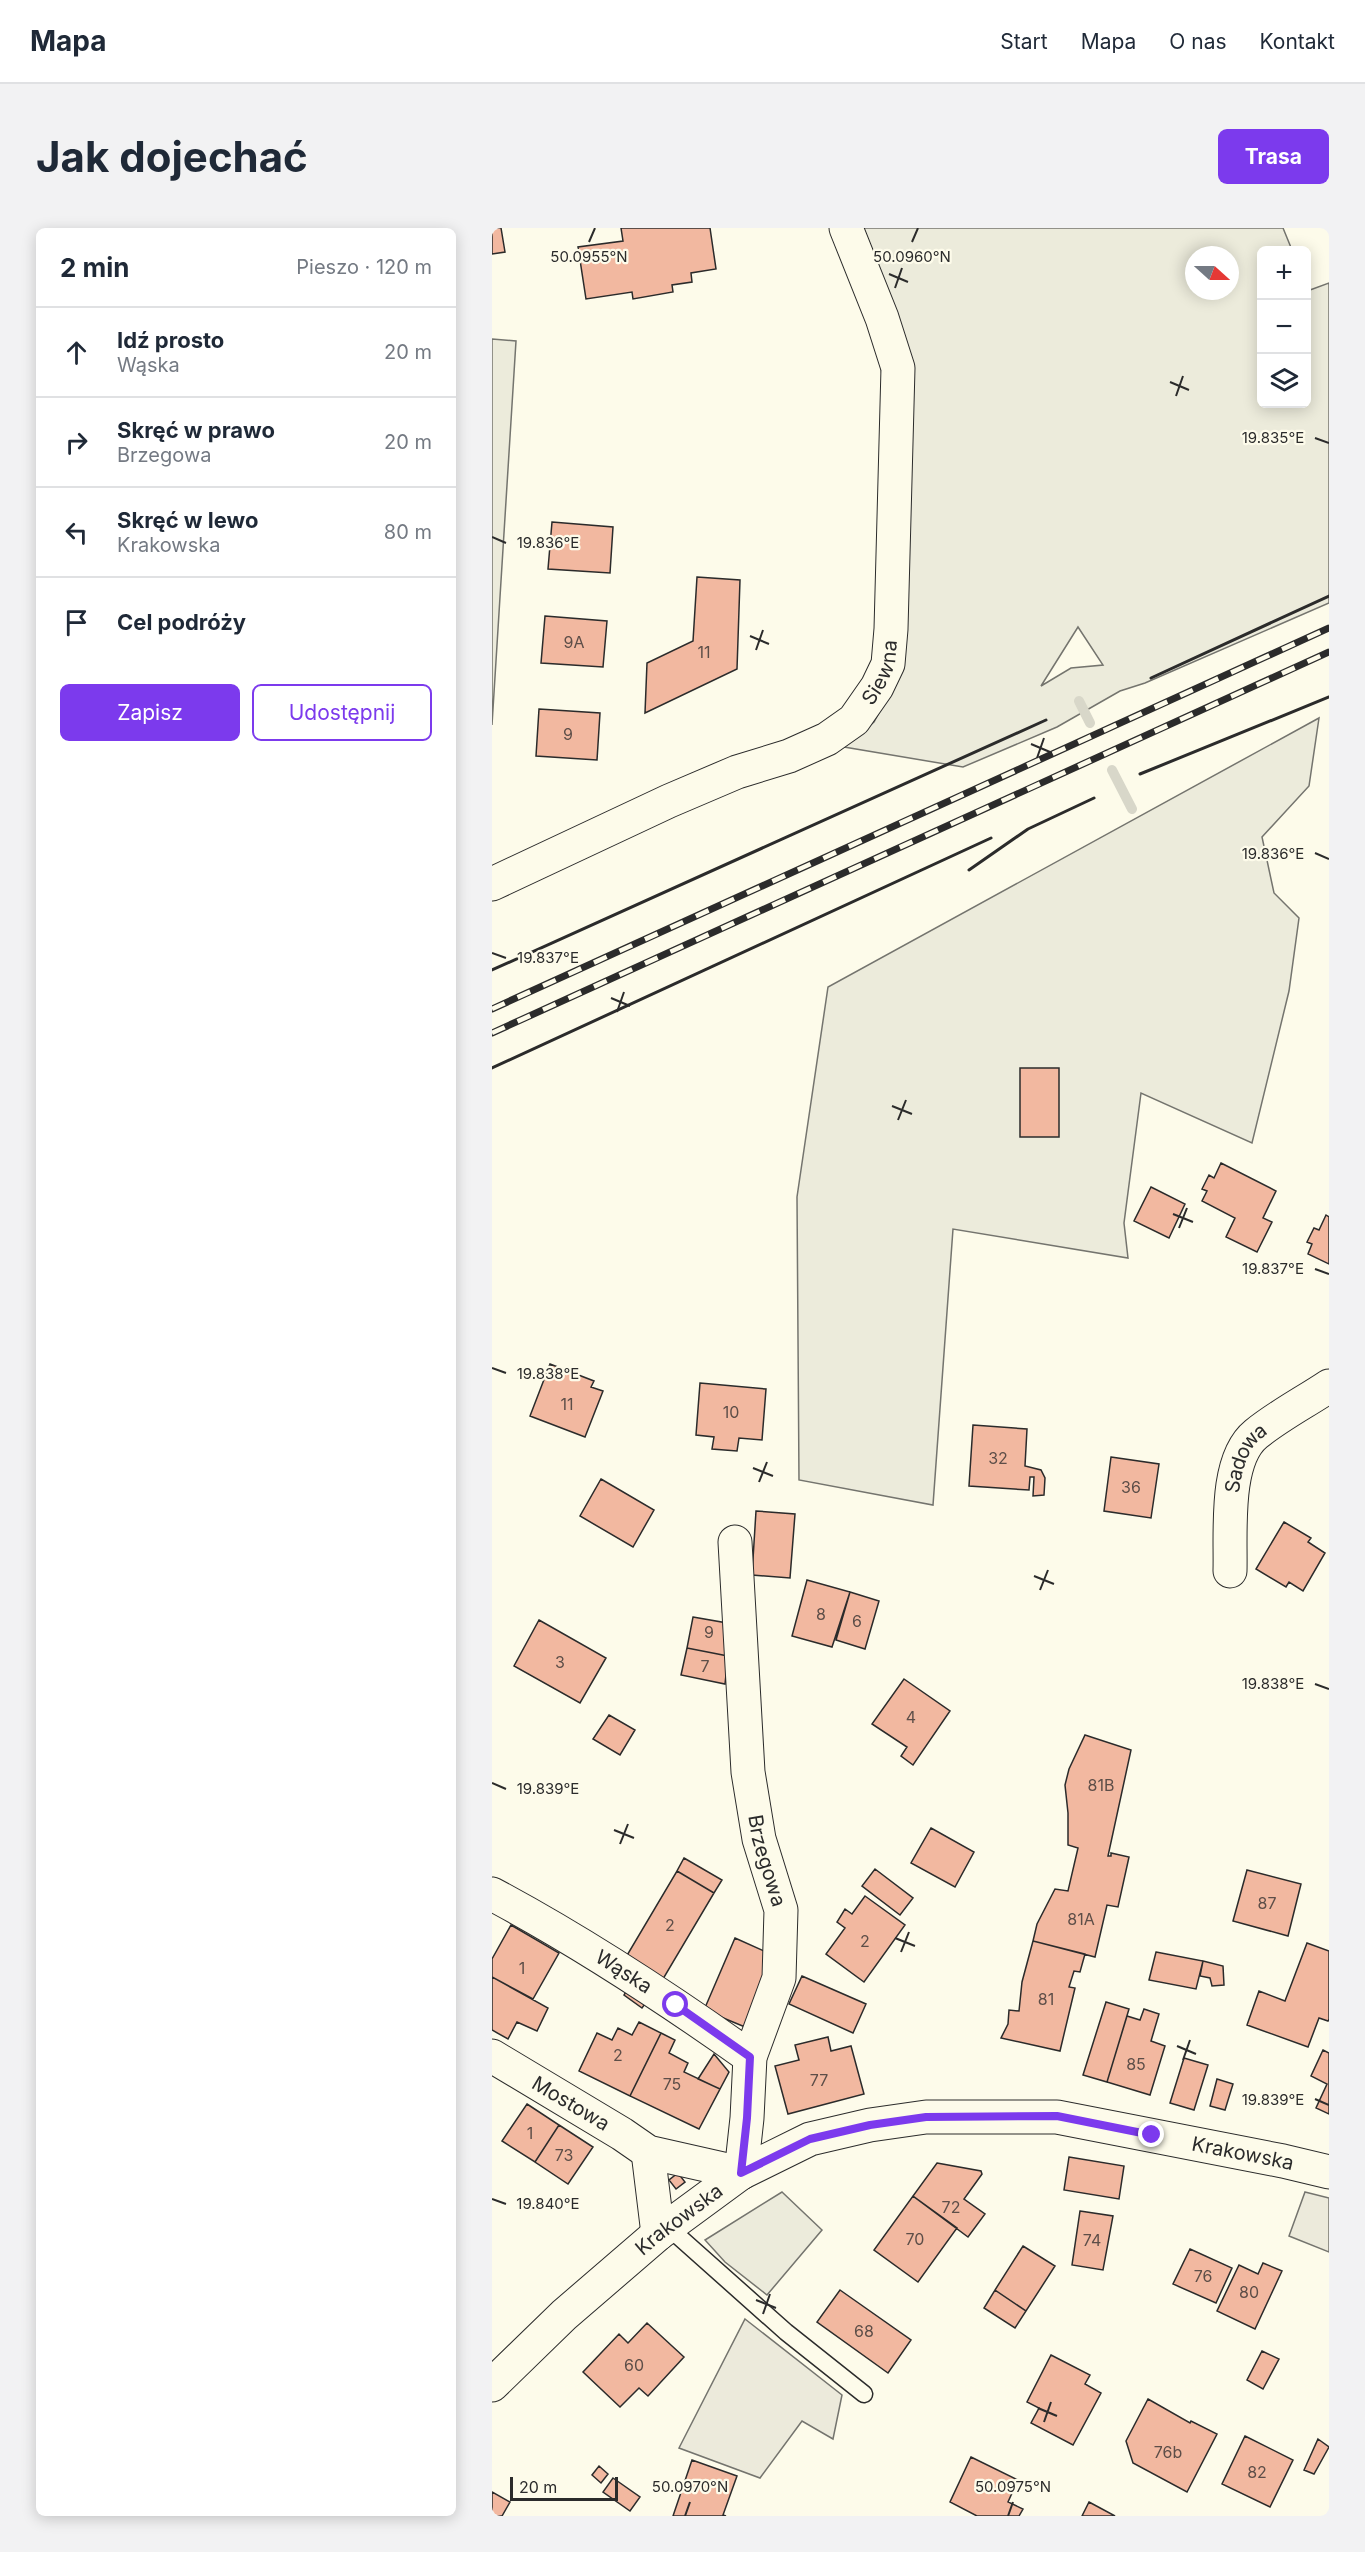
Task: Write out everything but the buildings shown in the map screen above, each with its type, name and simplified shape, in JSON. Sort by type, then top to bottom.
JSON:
[{"type":"street","name":"Siewna","points":[[492,884],[669,801],[737,772],[789,756],[827,738],[854,720],[877,687],[888,664],[891,629],[898,369],[882,318],[846,228]]},
{"type":"street","name":"Sadowa","points":[[1230,1571],[1234,1477],[1241,1456],[1254,1436],[1329,1386]]},
{"type":"street","name":"Brzegowa","points":[[735,1542],[748,1772],[759,1839],[781,1910],[779,1978],[750,2057],[741,2173]]},
{"type":"street","name":"Wąska","points":[[492,1894],[594,1952],[676,2005],[750,2057]]},
{"type":"street","name":"Mostowa","points":[[492,2056],[648,2152],[741,2173]]},
{"type":"street","name":"Krakowska","points":[[492,2385],[564,2315],[663,2230],[741,2173],[810,2139],[870,2125],[926,2117],[1057,2116],[1329,2172]]},
{"type":"street","points":[[648,2152],[663,2230]]},
{"type":"lane","points":[[663,2230],[864,2394]]},
{"type":"shaded area","points":[[863,228],[1283,228],[1290,246],[1257,246],[1257,408],[1311,408],[1311,290],[1329,283],[1329,603],[1145,683],[1120,691],[1057,727],[963,767],[844,747],[874,722],[897,679],[907,570]],"holes":[[[1078,627],[1103,665],[1071,668],[1041,686]]]},
{"type":"shaded area","points":[[492,339],[516,341],[492,725]]},
{"type":"shaded area","points":[[1319,718],[1309,786],[1262,837],[1274,893],[1299,918],[1289,991],[1252,1143],[1141,1093],[1124,1223],[1128,1258],[953,1229],[933,1505],[799,1480],[797,1197],[828,987]]},
{"type":"shaded area","points":[[782,2192],[822,2230],[767,2295],[725,2262],[705,2240]]},
{"type":"shaded area","points":[[1305,2192],[1329,2198],[1329,2252],[1289,2236]]},
{"type":"shaded area","points":[[745,2319],[842,2395],[833,2439],[802,2421],[760,2478],[679,2448]]},
{"type":"waterway","points":[[1079,701],[1090,723]]},
{"type":"waterway","points":[[1112,770],[1132,809]]},
{"type":"railway","points":[[492,1009],[1329,628]]},
{"type":"railway","points":[[492,1033],[1329,652]]},
{"type":"wall","points":[[1151,678],[1329,596]]},
{"type":"wall","points":[[1140,774],[1329,697]]},
{"type":"wall","points":[[492,970],[1046,720]]},
{"type":"wall","points":[[969,870],[1028,829],[1094,798]]},
{"type":"wall","points":[[492,1068],[991,838]]},
{"type":"route","points":[[676,2005],[750,2057],[741,2173],[810,2139],[870,2125],[926,2117],[1057,2116],[1152,2135]]}]
